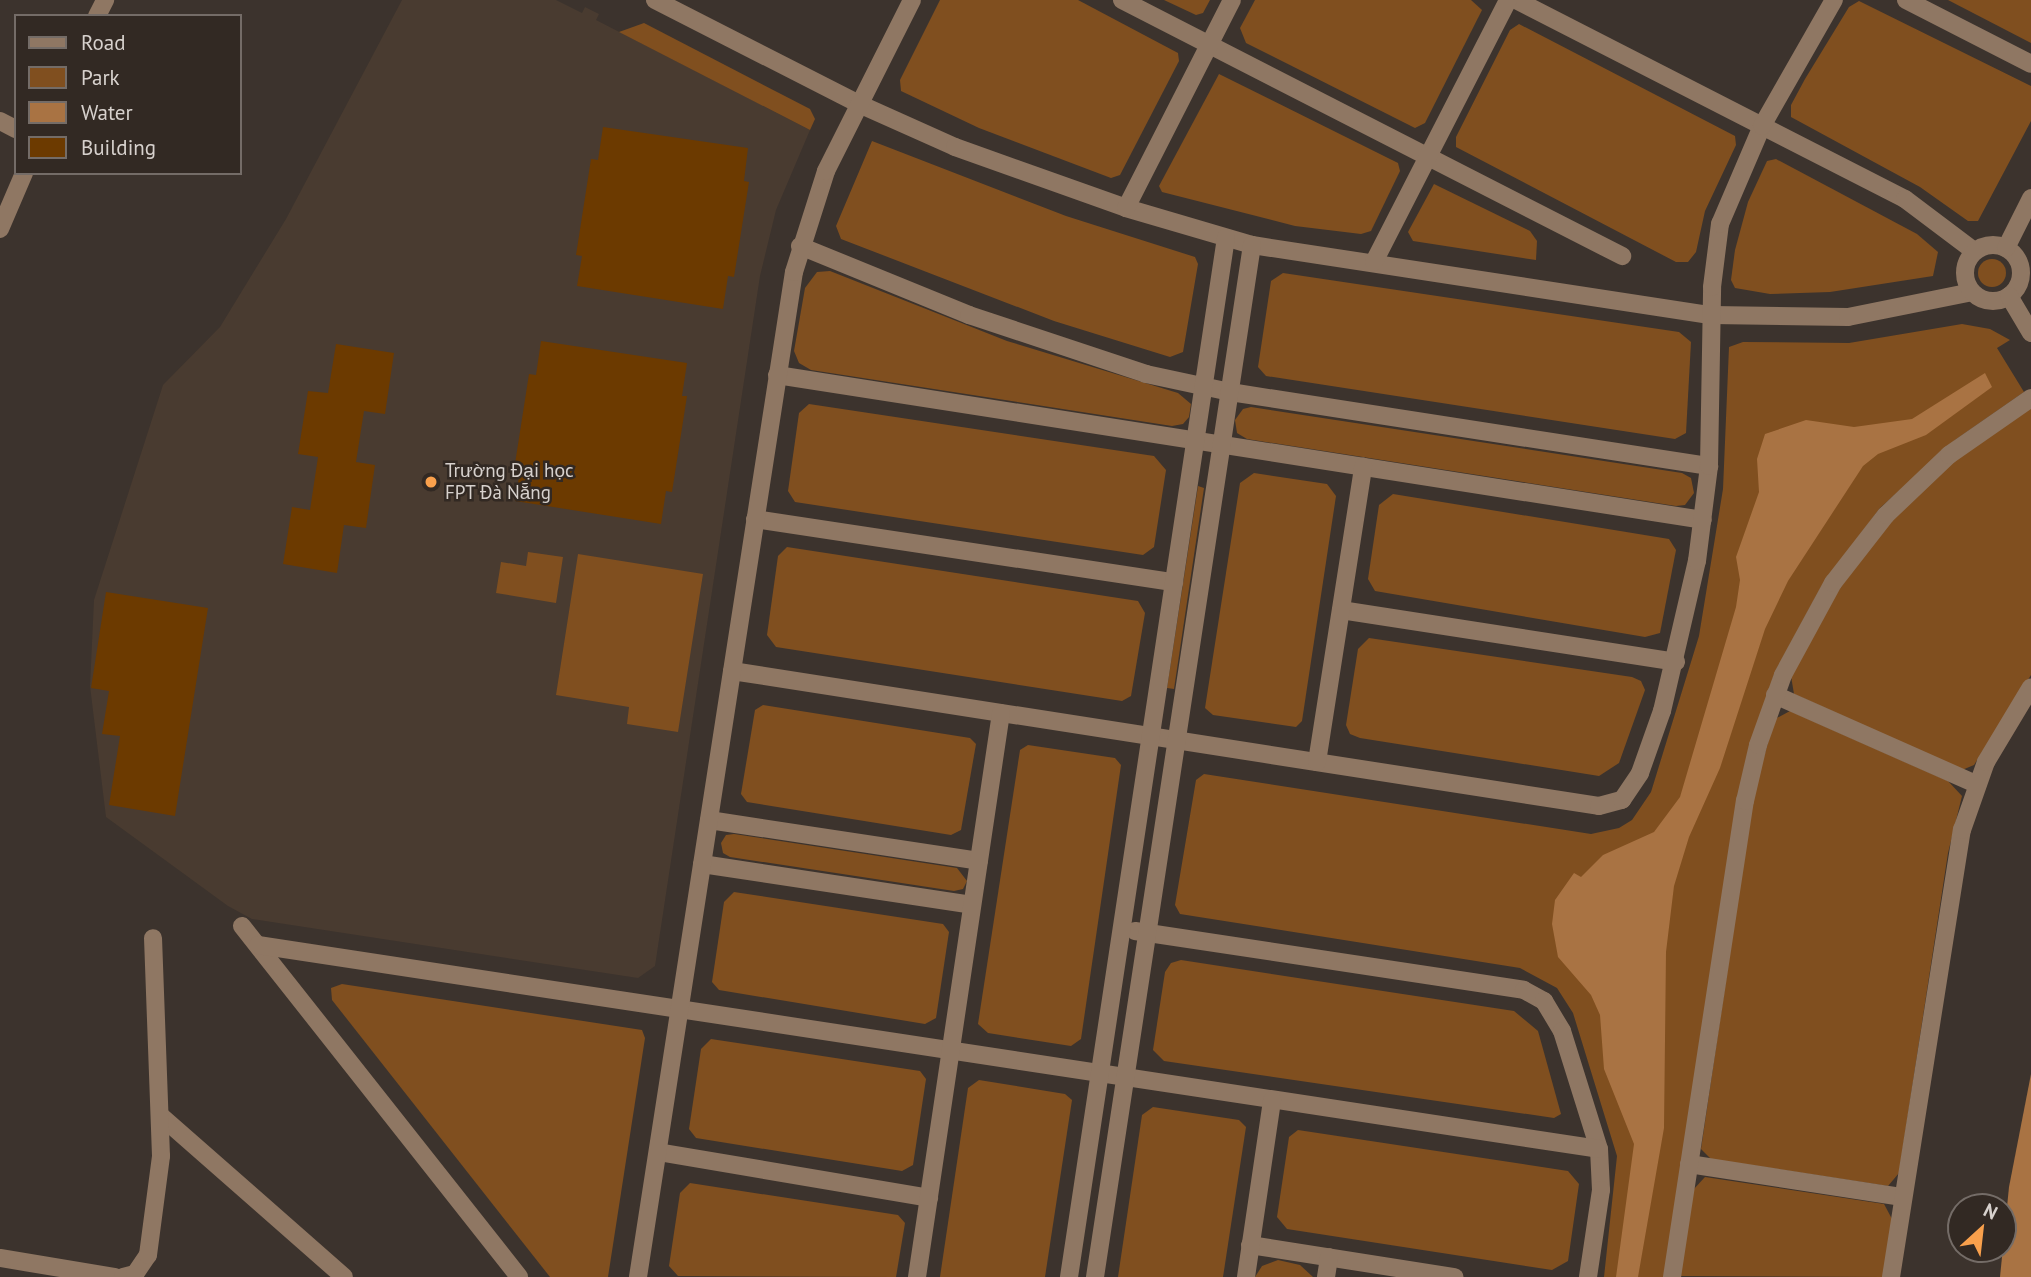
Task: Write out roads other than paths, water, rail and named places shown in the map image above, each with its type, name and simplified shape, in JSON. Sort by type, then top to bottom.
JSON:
[{"type":"street","points":[[655,0],[859,104],[955,147],[1126,208],[1252,244],[1712,315],[1847,317],[1972,292],[1989,301],[2009,296],[2018,286],[2021,271],[2016,257],[2006,248],[1988,245],[1974,251],[1964,271],[1972,292]]},
{"type":"street","points":[[638,1277],[800,246],[826,171],[912,0]]},
{"type":"street","points":[[1122,0],[1622,256]]},
{"type":"street","points":[[1126,208],[1232,0]]},
{"type":"street","points":[[1374,262],[1508,0]]},
{"type":"street","points":[[1516,0],[1921,207],[1974,251]]},
{"type":"street","points":[[732,671],[1607,806],[1622,800],[1640,773],[1676,662],[1703,520],[1709,466],[1712,315],[1720,223],[1762,126],[1834,0]]},
{"type":"street","points":[[1906,0],[2031,64]]},
{"type":"street","points":[[0,229],[23,175]]},
{"type":"street","points":[[2006,248],[2031,198]]},
{"type":"street","points":[[1069,1277],[1226,238]]},
{"type":"street","points":[[1095,1277],[1252,244]]},
{"type":"street","points":[[800,246],[1031,338],[1204,387],[1709,466]]},
{"type":"street","points":[[2009,296],[2031,333]]},
{"type":"street","points":[[778,375],[1703,520]]},
{"type":"street","points":[[1672,1277],[1745,801],[1775,695],[1819,605],[1868,535],[1950,455],[2031,398]]},
{"type":"street","points":[[1317,762],[1363,467]]},
{"type":"street","points":[[755,519],[1174,582]]},
{"type":"street","points":[[1341,610],[1676,662]]},
{"type":"street","points":[[1891,1277],[1957,852],[1976,784],[2031,687]]},
{"type":"street","points":[[1775,695],[1976,784]]},
{"type":"street","points":[[917,1277],[1001,713]]},
{"type":"street","points":[[709,820],[979,861]]},
{"type":"street","points":[[702,864],[972,905]]},
{"type":"street","points":[[242,926],[519,1277]]},
{"type":"street","points":[[1121,929],[1535,994],[1558,1020],[1600,1149],[1601,1190],[1588,1277]]},
{"type":"street","points":[[123,1277],[135,1274],[148,1255],[160,1156],[162,1117],[153,938]]},
{"type":"street","points":[[257,946],[1600,1149]]},
{"type":"street","points":[[1246,1277],[1272,1100]]},
{"type":"street","points":[[162,1117],[344,1277]]},
{"type":"street","points":[[160,1156],[170,1147],[195,1145]]},
{"type":"street","points":[[657,1152],[929,1198]]},
{"type":"street","points":[[1689,1164],[1902,1197]]},
{"type":"street","points":[[1251,1245],[1455,1277]]},
{"type":"street","points":[[1326,1277],[1329,1257]]},
{"type":"street","points":[[0,1258],[115,1277]]},
{"type":"water","points":[[1985,373],[1992,387],[1926,435],[1878,454],[1863,466],[1788,581],[1765,629],[1720,768],[1689,837],[1674,886],[1666,952],[1664,1128],[1638,1277],[1616,1277],[1634,1144],[1604,1069],[1600,1015],[1591,995],[1558,957],[1552,924],[1555,900],[1574,873],[1581,877],[1603,855],[1654,832],[1680,797],[1736,607],[1740,580],[1736,557],[1759,492],[1757,459],[1765,434],[1806,420],[1854,427],[1912,419]]},
{"type":"water","points":[[2031,1074],[2031,1277],[2000,1277],[2001,1263],[2017,1263],[2017,1193],[2008,1193]]},
{"type":"place","name":"Trường Đại học FPT Đà Nẵng","points":[[431,482]]}]
